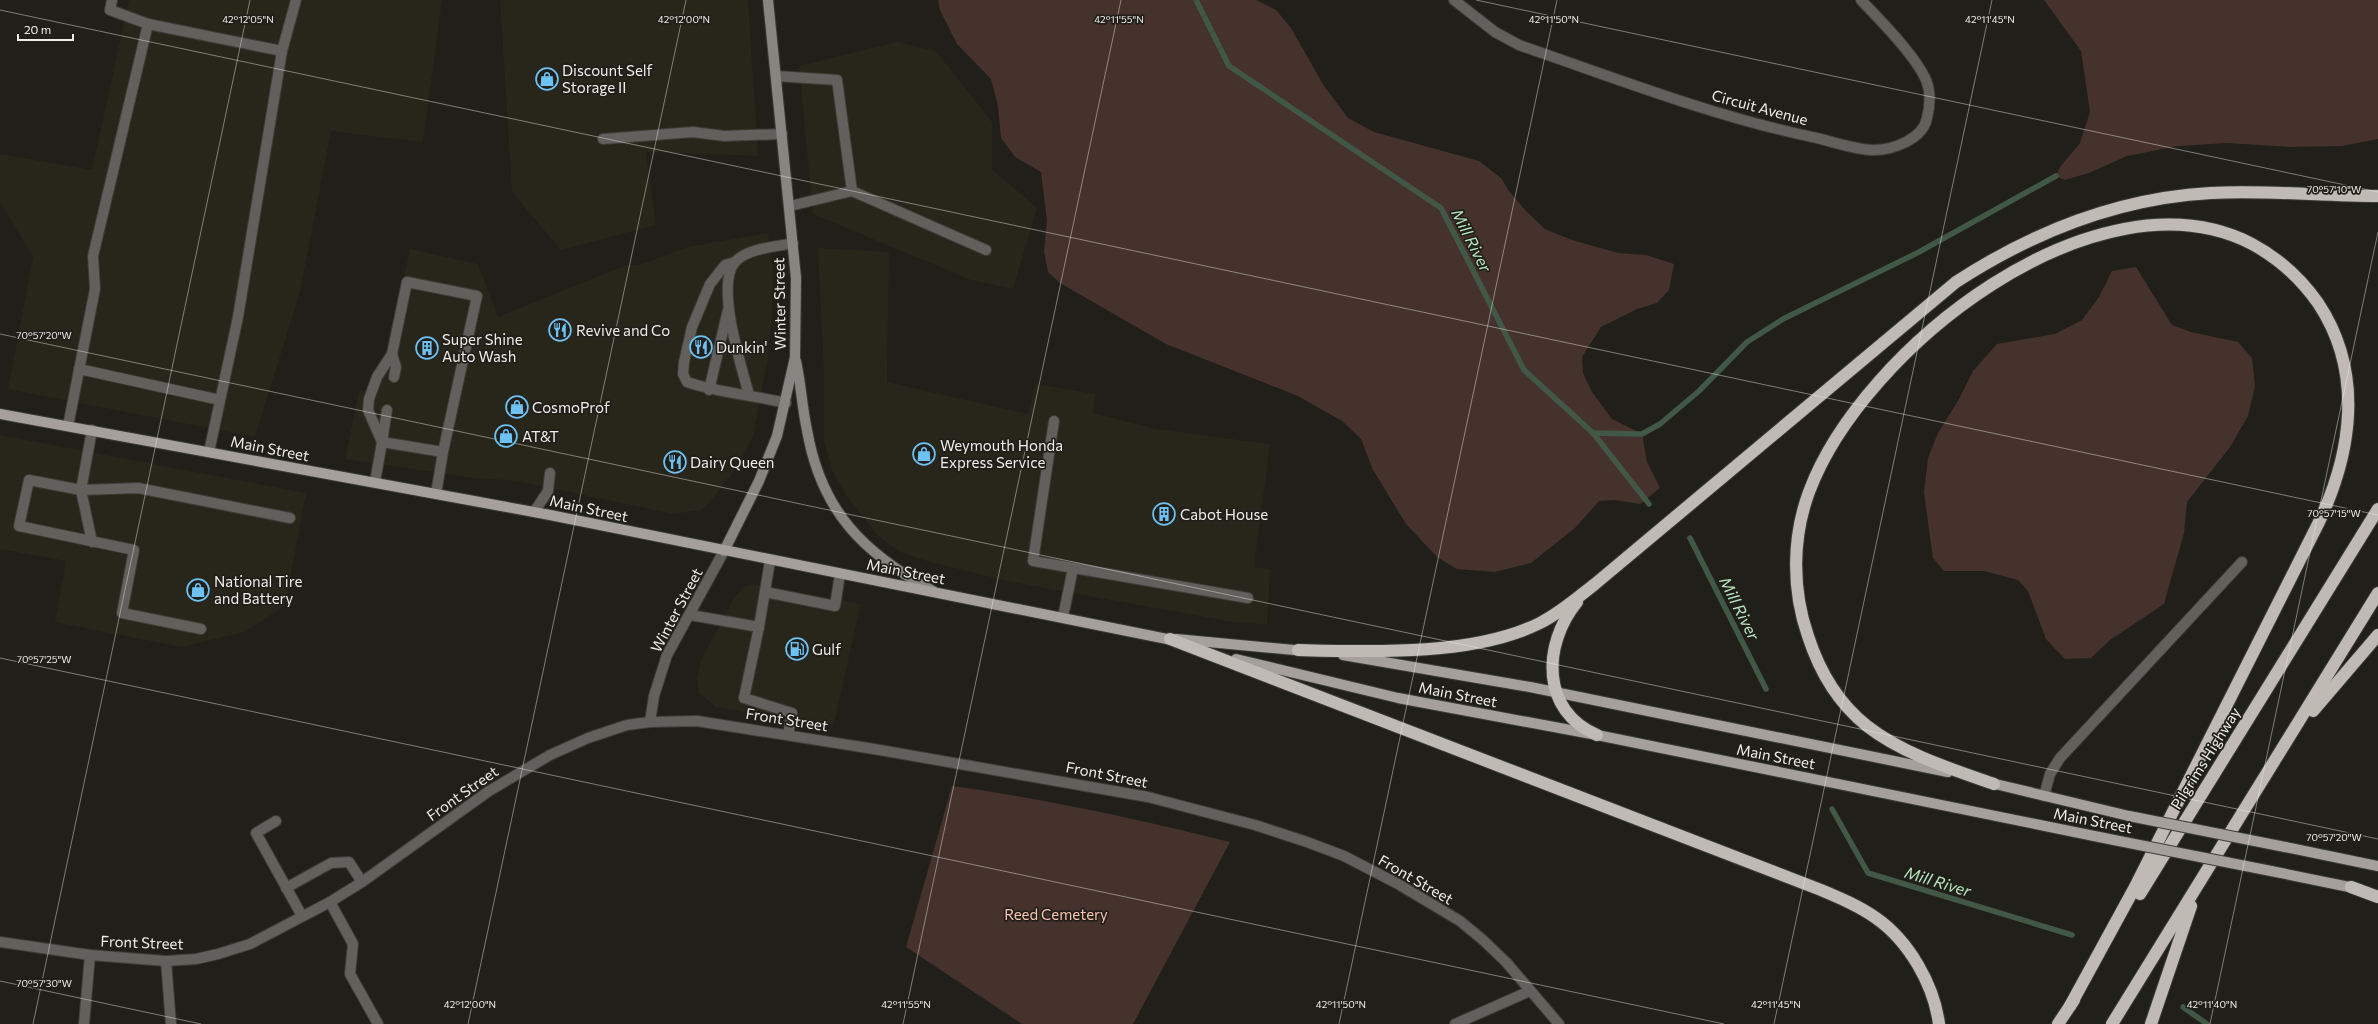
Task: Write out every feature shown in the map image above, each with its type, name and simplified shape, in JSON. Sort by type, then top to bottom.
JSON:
[{"type":"highway","points":[[1298,650],[1353,651],[1452,646],[1497,638],[1542,622],[1595,584],[1923,308],[1987,261],[2019,244],[2069,222],[2102,211],[2178,196],[2244,192],[2378,196]]},
{"type":"highway","points":[[1994,784],[1918,755],[1879,734],[1860,720],[1830,685],[1811,645],[1802,616],[1797,586],[1798,538],[1810,490],[1845,427],[1885,375],[1932,329],[1965,303],[2000,280],[2074,245],[2126,229],[2153,224],[2181,224],[2210,228],[2235,236],[2261,249],[2284,265],[2306,288],[2329,323],[2340,351],[2347,384],[2348,418],[2344,454],[2334,487],[2319,522],[2135,887],[2070,1006]]},
{"type":"highway","name":"Pilgrims Highway","points":[[2058,1024],[2378,509]]},
{"type":"highway","points":[[1595,584],[1574,606],[1561,629],[1553,667],[1555,692],[1558,702],[1570,719],[1586,731],[1596,735]]},
{"type":"highway","points":[[2112,1024],[2378,593]]},
{"type":"highway","points":[[2271,768],[2314,710],[2378,635]]},
{"type":"highway","points":[[1170,639],[1821,890],[1850,904],[1876,918],[1908,951],[1929,990],[1939,1024]]},
{"type":"highway","points":[[2150,1024],[2198,886]]},
{"type":"highway","points":[[2351,887],[2378,897]]},
{"type":"main road","name":"Winter Street","points":[[724,551],[769,459],[786,403],[795,357],[796,278],[790,206],[768,0]]},
{"type":"main road","points":[[795,357],[802,385],[807,431],[819,475],[833,503],[852,530],[871,551],[899,573],[936,592]]},
{"type":"main road","name":"Main Street","points":[[0,414],[534,512],[770,561],[1063,617],[1170,639],[1266,668],[1332,683],[2378,893]]},
{"type":"main road","name":"Main Street","points":[[1170,639],[1298,650],[1397,663],[1555,692],[1862,753],[2129,816],[2378,866]]},
{"type":"street","points":[[112,0],[110,10],[148,24],[282,51]]},
{"type":"street","points":[[209,452],[239,309],[282,51],[296,0]]},
{"type":"street","name":"Circuit Avenue","points":[[1454,0],[1495,32],[1519,44],[1702,107],[1804,135],[1873,150],[1896,148],[1910,139],[1926,124],[1930,104],[1926,80],[1912,58],[1861,0]]},
{"type":"street","points":[[68,426],[95,290],[93,256],[113,166],[148,24]]},
{"type":"street","points":[[776,76],[837,80],[852,191]]},
{"type":"street","points":[[603,139],[693,132],[724,136],[782,134]]},
{"type":"street","points":[[790,206],[852,191],[986,250]]},
{"type":"street","points":[[786,403],[748,395],[709,390],[686,382],[683,374],[684,362],[692,327],[710,284],[725,265],[735,262],[746,254],[793,243]]},
{"type":"street","points":[[709,390],[728,309],[729,277],[735,262]]},
{"type":"street","points":[[382,442],[368,410],[369,399],[377,377],[392,354],[407,282],[477,296],[443,452],[436,494]]},
{"type":"street","points":[[728,309],[748,395]]},
{"type":"street","points":[[392,354],[396,367],[394,377]]},
{"type":"street","points":[[79,369],[220,400]]},
{"type":"street","points":[[375,482],[388,410]]},
{"type":"street","points":[[1054,420],[1033,561],[1248,598]]},
{"type":"street","points":[[92,430],[81,490],[92,542]]},
{"type":"street","points":[[382,442],[443,452]]},
{"type":"street","points":[[534,512],[548,491],[550,473]]},
{"type":"street","points":[[201,629],[122,613],[134,550],[19,526],[29,480],[81,490],[138,488],[290,518]]},
{"type":"street","name":"Winter Street","points":[[650,722],[661,671],[669,652],[724,551]]},
{"type":"street","points":[[770,561],[759,627],[744,698],[792,712],[788,735]]},
{"type":"street","points":[[2044,796],[2050,774],[2060,758],[2242,562]]},
{"type":"street","points":[[1063,617],[1073,568]]},
{"type":"street","points":[[765,592],[835,606],[840,574]]},
{"type":"street","points":[[690,615],[759,627]]},
{"type":"street","name":"Front Street","points":[[0,942],[90,955],[166,961],[196,959],[250,944],[330,902],[362,882],[489,791],[550,755],[603,732],[650,722],[697,721],[788,735],[1148,797],[1248,823],[1307,842],[1344,856],[1398,884],[1460,921],[1500,956],[1559,1024]]},
{"type":"street","points":[[276,821],[256,832],[302,916]]},
{"type":"street","points":[[286,888],[332,863],[349,862],[362,882]]},
{"type":"street","points":[[330,902],[353,944],[350,974],[378,1024]]},
{"type":"street","points":[[84,1024],[90,955]]},
{"type":"street","points":[[166,961],[171,1024]]},
{"type":"street","points":[[1455,1024],[1530,991]]},
{"type":"shaded area","points":[[129,0],[442,0],[423,142],[331,131],[300,292],[255,437],[8,389],[33,257],[0,202],[0,154],[92,170]]},
{"type":"shaded area","points":[[500,0],[748,0],[758,156],[646,152],[656,225],[561,250],[512,192]]},
{"type":"shaded area","points":[[897,42],[936,51],[992,122],[992,169],[1037,208],[1013,289],[971,280],[813,214],[799,66]]},
{"type":"shaded area","points":[[768,233],[773,271],[772,318],[767,362],[753,436],[736,469],[710,502],[700,510],[674,514],[517,481],[474,478],[345,459],[359,391],[380,388],[410,249],[478,264],[498,317],[626,265],[640,265],[687,247]]},
{"type":"shaded area","points":[[818,248],[889,252],[887,382],[1028,414],[1035,384],[1095,394],[1093,413],[1156,429],[1270,444],[1254,567],[1270,569],[1267,625],[1227,621],[1007,581],[930,562],[900,552],[879,537],[846,495],[832,470],[824,441],[824,375]]},
{"type":"shaded area","points":[[0,435],[306,493],[285,606],[245,632],[181,647],[55,622],[66,561],[0,549]]},
{"type":"shaded area","points":[[754,584],[861,604],[833,727],[716,707],[699,693],[697,679],[701,660],[734,598],[744,587]]},
{"type":"green space","points":[[938,0],[1256,0],[1276,10],[1291,28],[1324,86],[1348,118],[1374,132],[1479,161],[1501,178],[1509,191],[1525,210],[1545,229],[1572,240],[1618,253],[1646,255],[1674,264],[1669,290],[1657,303],[1637,309],[1601,327],[1582,357],[1583,373],[1592,392],[1612,419],[1642,434],[1647,462],[1660,488],[1640,504],[1614,500],[1599,501],[1575,528],[1531,563],[1495,572],[1457,569],[1437,557],[1406,524],[1373,470],[1361,439],[1342,421],[1298,396],[1166,344],[1060,283],[1048,272],[1044,251],[1047,220],[1041,172],[1015,157],[1001,138],[998,106],[991,79],[957,44],[940,10]]},
{"type":"green space","points":[[2044,0],[2378,0],[2378,139],[2342,146],[2290,147],[2227,143],[2178,146],[2127,156],[2089,173],[2064,180],[2056,176],[2060,167],[2080,143],[2090,112],[2081,51]]},
{"type":"green space","points":[[2136,267],[2172,325],[2191,332],[2238,342],[2252,358],[2255,386],[2248,416],[2230,447],[2187,502],[2184,533],[2164,604],[2110,640],[2091,658],[2065,659],[2046,639],[2028,591],[2018,580],[1984,571],[1944,571],[1933,558],[1924,492],[1928,458],[1938,433],[1959,399],[1973,371],[1997,344],[2055,334],[2082,320],[2099,297],[2112,271]]},
{"type":"green space","name":"Reed Cemetery","points":[[952,786],[1092,810],[1230,842],[1133,1024],[1022,1024],[906,947]]},
{"type":"waterway","name":"Mill River","points":[[1196,0],[1229,66],[1441,208],[1524,370],[1593,433],[1649,504]]},
{"type":"waterway","points":[[1593,433],[1642,434],[1660,424],[1699,391],[1747,342],[1783,319],[1919,252],[2056,176]]},
{"type":"waterway","name":"Mill River","points":[[1690,538],[1766,689]]},
{"type":"waterway","name":"Mill River","points":[[1832,809],[1868,873],[2072,935]]},
{"type":"waterway","name":"Mill River","points":[[2183,1007],[2207,1024]]},
{"type":"place","name":"Discount Self Storage II","points":[[547,79]]},
{"type":"place","name":"Revive and Co","points":[[560,330]]},
{"type":"place","name":"Dunkin'","points":[[701,347]]},
{"type":"place","name":"Super Shine Auto Wash","points":[[427,348]]},
{"type":"place","name":"CosmoProf","points":[[517,407]]},
{"type":"place","name":"AT&T","points":[[506,436]]},
{"type":"place","name":"Weymouth Honda Express Service","points":[[924,454]]},
{"type":"place","name":"Dairy Queen","points":[[675,462]]},
{"type":"place","name":"Cabot House","points":[[1164,514]]},
{"type":"place","name":"National Tire and Battery","points":[[198,590]]},
{"type":"place","name":"Gulf","points":[[797,649]]}]
